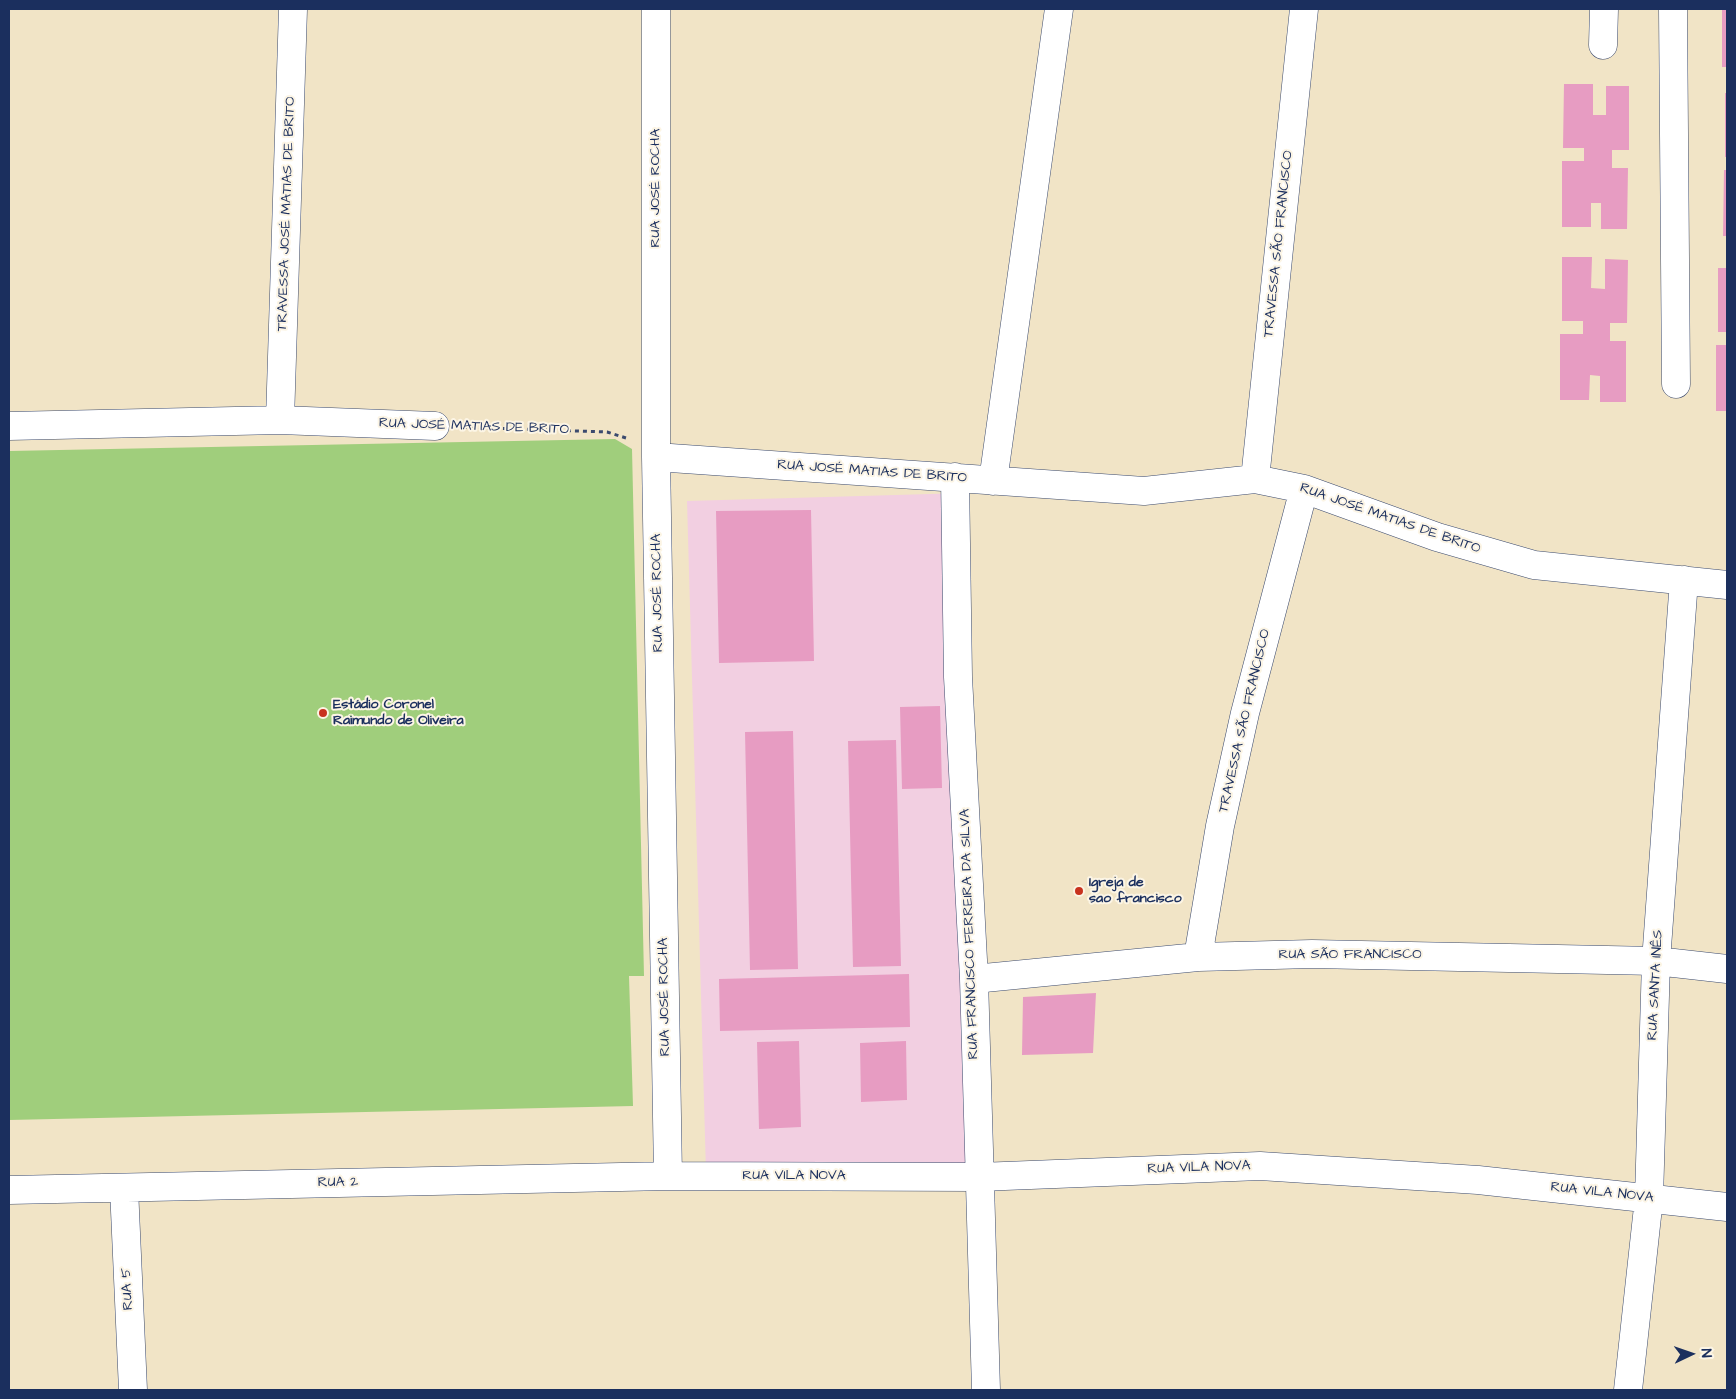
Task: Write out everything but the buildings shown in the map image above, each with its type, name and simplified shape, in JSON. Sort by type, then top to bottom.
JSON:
[{"type":"street","name":"TRAVESSA JOSÉ MATIAS DE BRITO","points":[[280,420],[293,9]]},
{"type":"street","name":"RUA JOSÉ ROCHA","points":[[656,9],[656,456],[668,1176]]},
{"type":"street","points":[[993,481],[1059,9]]},
{"type":"street","name":"TRAVESSA SÃO FRANCISCO","points":[[1255,479],[1304,9]]},
{"type":"street","points":[[1603,45],[1604,9]]},
{"type":"street","points":[[1673,9],[1676,384]]},
{"type":"street","name":"RUA JOSÉ MATIAS DE BRITO","points":[[9,426],[280,420],[435,426]]},
{"type":"street","name":"RUA JOSÉ MATIAS DE BRITO","points":[[656,456],[1144,491],[1255,479],[1304,489],[1437,538],[1534,565],[1727,585]]},
{"type":"street","name":"RUA FRANCISCO FERREIRA DA SILVA","points":[[955,477],[958,677],[974,979],[986,1390]]},
{"type":"street","name":"TRAVESSA SÃO FRANCISCO","points":[[1198,957],[1220,826],[1245,713],[1304,489]]},
{"type":"street","name":"RUA SANTA INÊS","points":[[1628,1390],[1649,1198],[1656,961],[1684,580]]},
{"type":"street","name":"RUA SÃO FRANCISCO","points":[[974,979],[1198,957],[1312,954],[1656,961],[1727,969]]},
{"type":"street","name":"RUA VILA NOVA","points":[[668,1176],[979,1177],[1260,1166],[1478,1180],[1727,1207]]},
{"type":"street","name":"RUA 2","points":[[9,1190],[668,1176]]},
{"type":"street","name":"RUA 5","points":[[124,1188],[133,1390]]},
{"type":"path","name":"RUA JOSÉ MATIAS DE BRITO","points":[[435,426],[607,432],[621,435],[656,456]]},
{"type":"shaded area","points":[[965,493],[984,1164],[706,1172],[687,501]]},
{"type":"green space","name":"Estádio Coronel Raimundo de Oliveira","points":[[615,439],[632,449],[644,976],[629,976],[633,1106],[9,1120],[9,451]]},
{"type":"place","name":"Estádio Coronel Raimundo de Oliveira","points":[[323,713]]},
{"type":"place","name":"Igreja de sao francisco","points":[[1079,891]]}]
